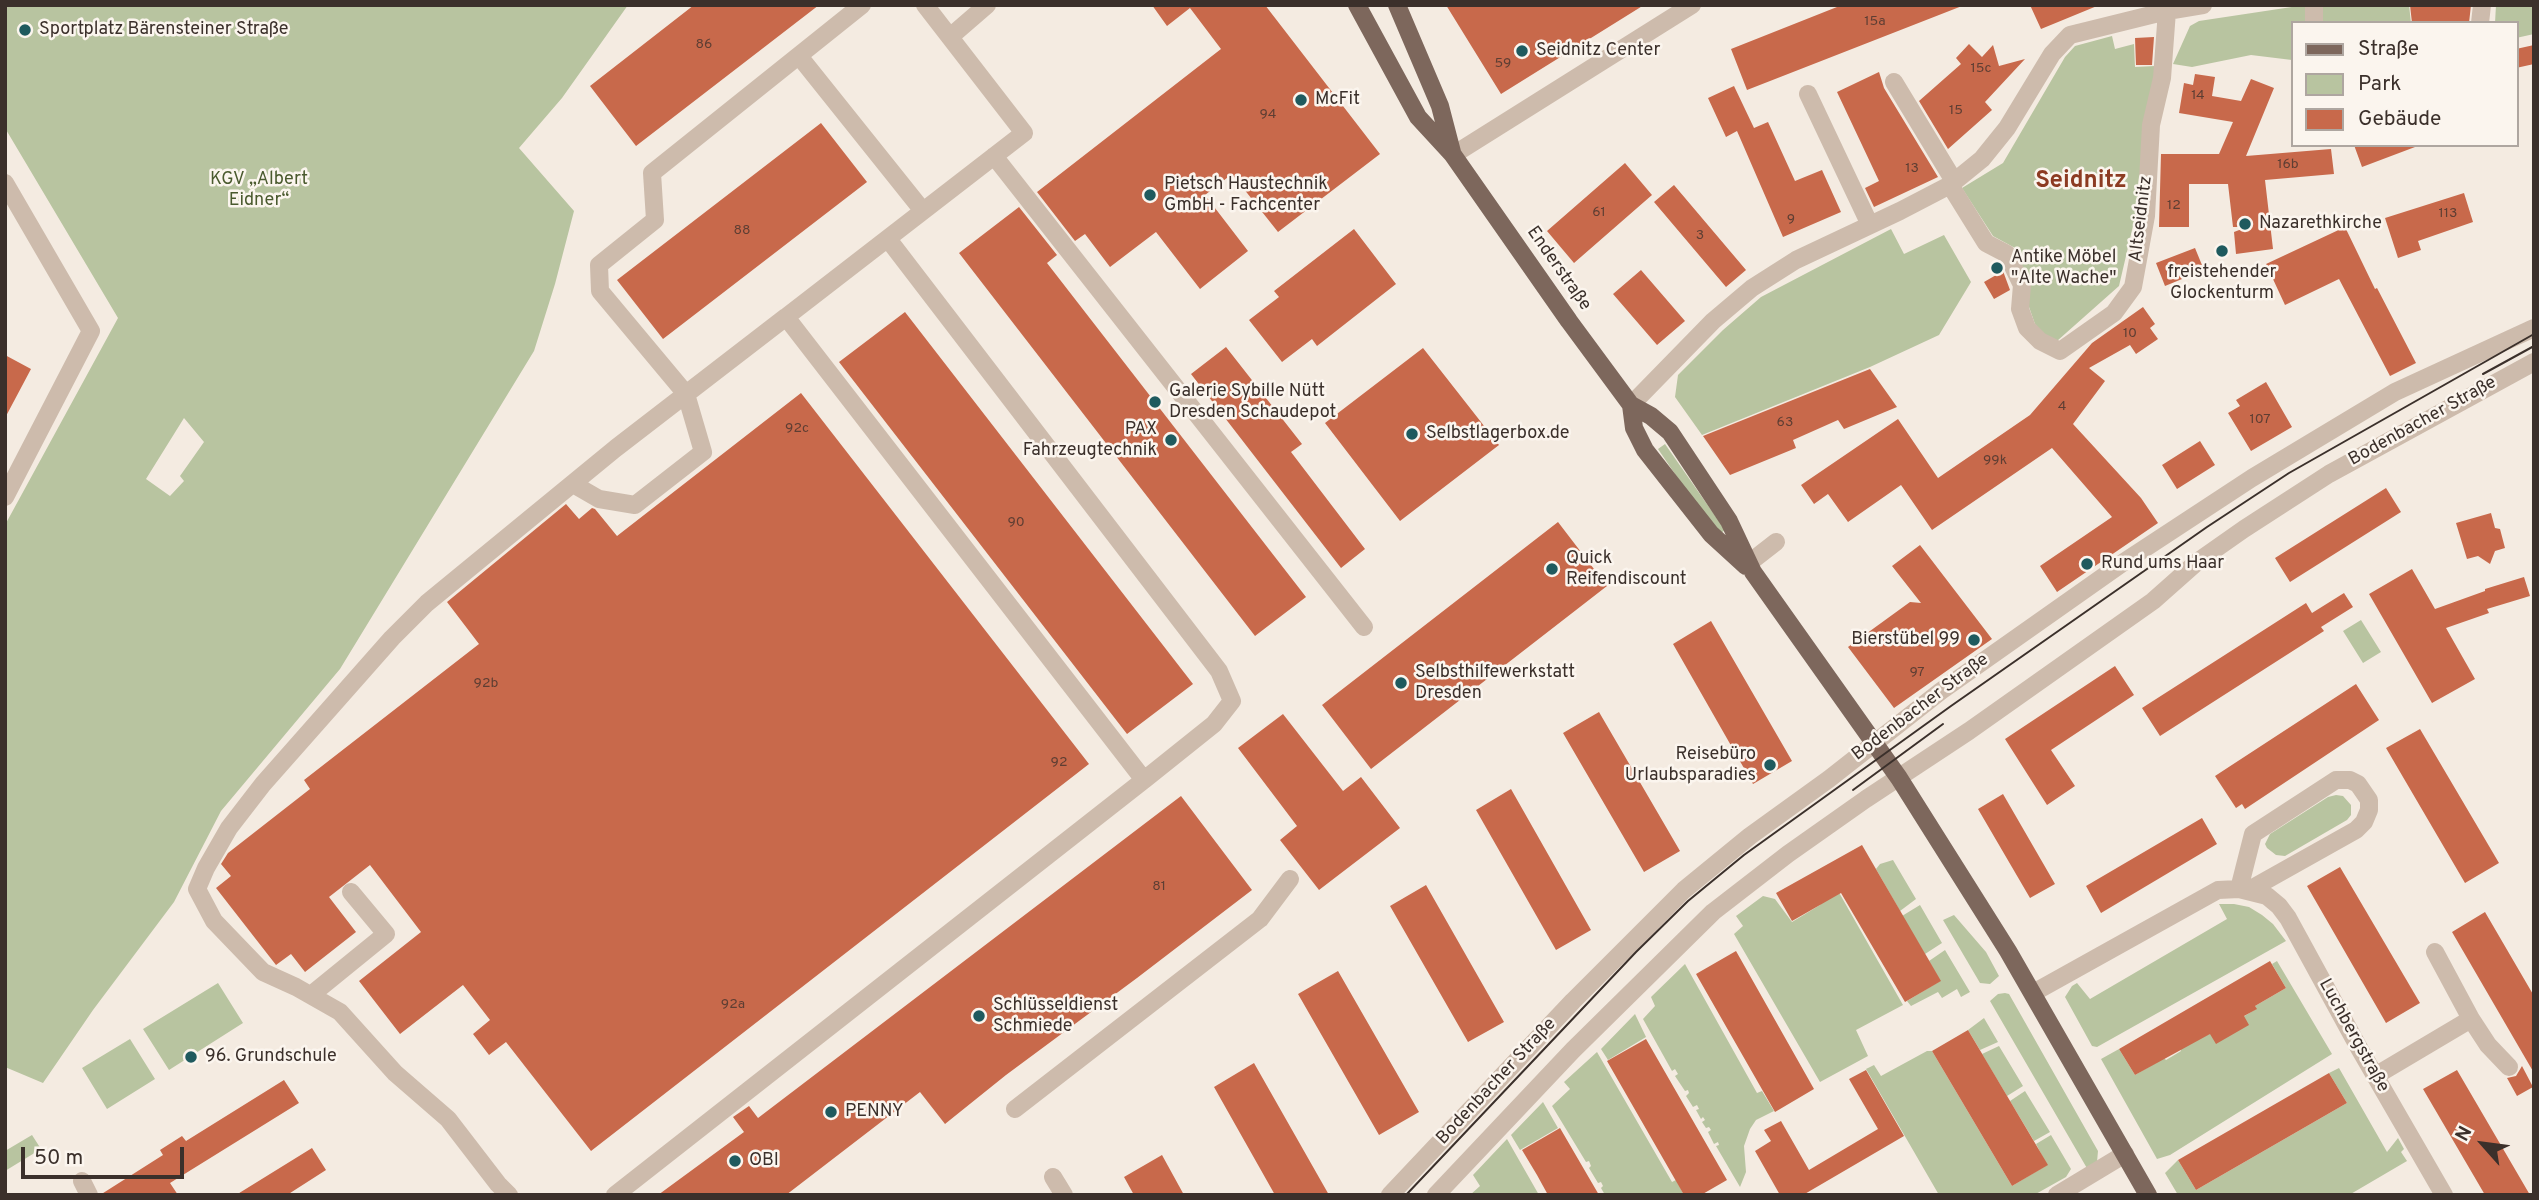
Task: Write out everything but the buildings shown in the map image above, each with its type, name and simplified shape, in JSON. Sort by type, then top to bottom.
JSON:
[{"type":"main road","name":"Enderstraße","points":[[1357,5],[1418,117],[1453,155],[1631,405],[1651,416],[1670,432],[1729,521],[1751,567],[1899,778],[2033,993],[2148,1195]]},
{"type":"main road","name":"Enderstraße","points":[[1397,5],[1440,106],[1453,155]]},
{"type":"main road","name":"Enderstraße","points":[[1631,405],[1634,428],[1645,450],[1710,534],[1751,567]]},
{"type":"street","points":[[573,484],[599,499],[635,505],[703,452],[686,394],[600,291],[599,265],[655,220],[652,173],[862,5]]},
{"type":"street","points":[[509,1195],[448,1119],[395,1073],[340,1012],[263,972],[214,921],[197,889],[229,828],[263,784],[392,638],[427,603],[686,394],[1024,133],[925,5]]},
{"type":"street","points":[[950,37],[987,5]]},
{"type":"street","points":[[1453,155],[1692,5]]},
{"type":"street","points":[[1631,405],[1713,321],[1752,288],[1796,260],[1952,183],[1982,159],[1998,139],[2052,54],[2070,36],[2167,11],[2203,5]]},
{"type":"street","name":"Altseidnitz","points":[[1894,82],[1986,243],[2007,254],[2022,285],[2020,309],[2027,328],[2040,341],[2060,351],[2114,313],[2133,287],[2146,216],[2151,125],[2162,78],[2167,11]]},
{"type":"street","points":[[799,56],[923,211]]},
{"type":"street","points":[[1808,94],[1870,225]]},
{"type":"street","points":[[994,156],[1364,627]]},
{"type":"street","points":[[5,183],[91,331],[6,494]]},
{"type":"street","points":[[615,1195],[1214,724],[1232,701],[1219,671],[888,239]]},
{"type":"street","points":[[786,317],[1144,780]]},
{"type":"street","name":"Bodenbacher Straße","points":[[1390,1195],[1661,912],[1750,836],[1941,691],[2124,562],[2252,478],[2395,392],[2534,328]]},
{"type":"street","name":"Bodenbacher Straße","points":[[1437,1195],[1565,1058],[1713,912],[1788,854],[2153,601],[2197,562],[2244,529],[2329,474],[2534,362]]},
{"type":"street","points":[[1751,567],[1776,542]]},
{"type":"street","points":[[2033,993],[2218,890],[2244,889],[2356,830],[2364,822],[2369,810],[2369,800],[2358,784],[2350,780],[2336,779],[2253,834],[2244,889]]},
{"type":"street","points":[[1015,1109],[1260,919],[1290,879]]},
{"type":"street","name":"Luchbergstraße","points":[[2244,889],[2267,896],[2288,918],[2444,1195]]},
{"type":"street","points":[[311,995],[386,934],[351,892]]},
{"type":"street","points":[[2435,952],[2471,1019],[2488,1045],[2509,1068]]},
{"type":"street","points":[[2375,1076],[2471,1019]]},
{"type":"street","points":[[2057,1195],[2125,1154]]},
{"type":"street","points":[[1053,1177],[1064,1195]]},
{"type":"green space","name":"KGV „Albert Eidner“","points":[[5,5],[628,5],[562,98],[519,148],[574,211],[534,351],[340,669],[221,811],[174,902],[93,1010],[43,1083],[5,1067],[5,525],[118,318],[5,128]],"holes":[[[184,418],[204,442],[180,476],[184,481],[170,496],[146,479]]]},
{"type":"green space","points":[[2305,5],[2305,21],[2290,21],[2290,60],[2251,55],[2192,67],[2173,64],[2190,26],[2199,21]]},
{"type":"green space","points":[[2322,5],[2409,5],[2411,21],[2322,21]]},
{"type":"green space","points":[[2496,5],[2534,5],[2534,34],[2518,38],[2518,21],[2495,21]]},
{"type":"green space","points":[[2112,36],[2115,49],[2134,44],[2135,67],[2158,68],[2145,126],[2136,213],[2119,286],[2057,341],[2044,335],[2035,324],[2029,307],[2029,284],[2015,248],[1993,236],[1962,188],[2003,163],[2065,57],[2075,46]]},
{"type":"green space","points":[[1891,229],[1904,254],[1944,235],[1971,282],[1939,335],[1870,367],[1702,435],[1675,397],[1678,375],[1761,297]]},
{"type":"green space","points":[[1665,444],[1725,530],[1720,534],[1658,449]]},
{"type":"green space","points":[[2361,620],[2381,652],[2363,663],[2343,631]]},
{"type":"green space","points":[[2343,796],[2351,805],[2351,815],[2347,820],[2285,856],[2276,855],[2267,848],[2265,844],[2270,834],[2328,797]]},
{"type":"green space","points":[[1893,860],[1916,899],[1900,911],[1876,869],[1880,864]]},
{"type":"green space","points":[[1833,882],[1903,1005],[1856,1030],[1868,1056],[1820,1082],[1734,934],[1743,926],[1736,916],[1763,896],[1775,899],[1792,922],[1820,905]]},
{"type":"green space","points":[[2219,904],[2249,907],[2273,924],[2286,941],[2097,1047],[2092,1046],[2065,997],[2072,986],[2077,983],[2090,999],[2227,919]]},
{"type":"green space","points":[[1920,905],[1942,943],[1925,954],[1902,916]]},
{"type":"green space","points":[[1954,915],[1986,952],[1999,976],[1990,984],[1980,983],[1943,920]]},
{"type":"green space","points":[[1945,950],[1970,992],[1961,997],[1957,989],[1942,998],[1938,992],[1911,1006],[1907,1001],[1940,981],[1929,961]]},
{"type":"green space","points":[[2277,961],[2332,1054],[2170,1155],[2157,1159],[2101,1059],[2119,1049],[2135,1075],[2181,1051],[2180,1048],[2238,1020],[2256,1009],[2255,1006],[2286,988],[2272,964]]},
{"type":"green space","points":[[1685,964],[1757,1093],[1762,1091],[1774,1111],[1756,1120],[1750,1129],[1744,1146],[1746,1172],[1740,1187],[1716,1146],[1719,1145],[1718,1142],[1714,1144],[1708,1132],[1711,1130],[1702,1122],[1705,1120],[1703,1117],[1701,1119],[1696,1110],[1699,1109],[1697,1105],[1693,1107],[1686,1096],[1688,1090],[1685,1091],[1675,1076],[1678,1074],[1675,1069],[1672,1071],[1643,1019],[1655,1006],[1651,997]]},
{"type":"green space","points":[[218,983],[243,1023],[169,1070],[143,1029]]},
{"type":"green space","points":[[1998,994],[2009,994],[2098,1151],[2097,1162],[2088,1170],[1990,1001]]},
{"type":"green space","points":[[1635,1014],[1646,1037],[1608,1060],[1601,1049]]},
{"type":"green space","points":[[1984,1018],[1998,1042],[1980,1050],[1968,1030]]},
{"type":"green space","points":[[130,1039],[155,1079],[107,1109],[82,1068]]},
{"type":"green space","points":[[1999,1046],[2023,1086],[2007,1096],[1982,1054]]},
{"type":"green space","points":[[1927,1051],[1932,1051],[2012,1186],[2047,1165],[2036,1144],[2051,1135],[2071,1169],[2066,1177],[2034,1195],[1939,1195],[1866,1069],[1874,1065],[1881,1076]]},
{"type":"green space","points":[[1597,1052],[1672,1182],[1676,1180],[1684,1195],[1605,1195],[1601,1182],[1598,1183],[1589,1168],[1589,1161],[1586,1162],[1552,1106],[1570,1089],[1564,1082]]},
{"type":"green space","points":[[2339,1068],[2387,1152],[2398,1138],[2404,1149],[2401,1152],[2407,1161],[2349,1195],[2178,1195],[2165,1173],[2178,1160],[2196,1190],[2347,1103],[2329,1073]]},
{"type":"green space","points":[[2025,1091],[2050,1132],[2034,1141],[2010,1101]]},
{"type":"green space","points":[[1543,1102],[1558,1128],[1520,1150],[1511,1135]]},
{"type":"green space","points":[[32,1135],[41,1149],[5,1171],[5,1151]]},
{"type":"green space","points":[[1507,1139],[1539,1195],[1470,1195],[1480,1186],[1473,1175]]},
{"type":"tram line","points":[[1406,1195],[1636,952],[1688,901],[1744,855],[2207,527],[2289,473],[2534,334]]},
{"type":"tram line","points":[[2483,374],[2534,346]]},
{"type":"tram line","points":[[1853,790],[1943,724]]},
{"type":"place","name":"Sportplatz Bärensteiner Straße","points":[[25,30]]},
{"type":"place","name":"Seidnitz Center","points":[[1522,51]]},
{"type":"place","name":"McFit","points":[[1301,100]]},
{"type":"place","name":"Pietsch Haustechnik GmbH - Fachcenter","points":[[1150,195]]},
{"type":"place","name":"Nazarethkirche","points":[[2245,224]]},
{"type":"place","name":"freistehender Glockenturm","points":[[2222,251]]},
{"type":"place","name":"Antike Möbel \"Alte Wache\"","points":[[1997,268]]},
{"type":"place","name":"Galerie Sybille Nütt Dresden Schaudepot","points":[[1155,402]]},
{"type":"place","name":"Selbstlagerbox.de","points":[[1412,434]]},
{"type":"place","name":"PAX Fahrzeugtechnik","points":[[1171,440]]},
{"type":"place","name":"Rund ums Haar","points":[[2087,564]]},
{"type":"place","name":"Quick Reifendiscount","points":[[1552,569]]},
{"type":"place","name":"Bierstübel 99","points":[[1974,640]]},
{"type":"place","name":"Selbsthilfewerkstatt Dresden","points":[[1401,683]]},
{"type":"place","name":"Reisebüro Urlaubsparadies","points":[[1770,765]]},
{"type":"place","name":"Schlüsseldienst Schmiede","points":[[979,1016]]},
{"type":"place","name":"96. Grundschule","points":[[191,1057]]},
{"type":"place","name":"PENNY","points":[[831,1112]]},
{"type":"place","name":"OBI","points":[[735,1161]]},
{"type":"district","name":"Seidnitz","points":[[2081,182]]}]
